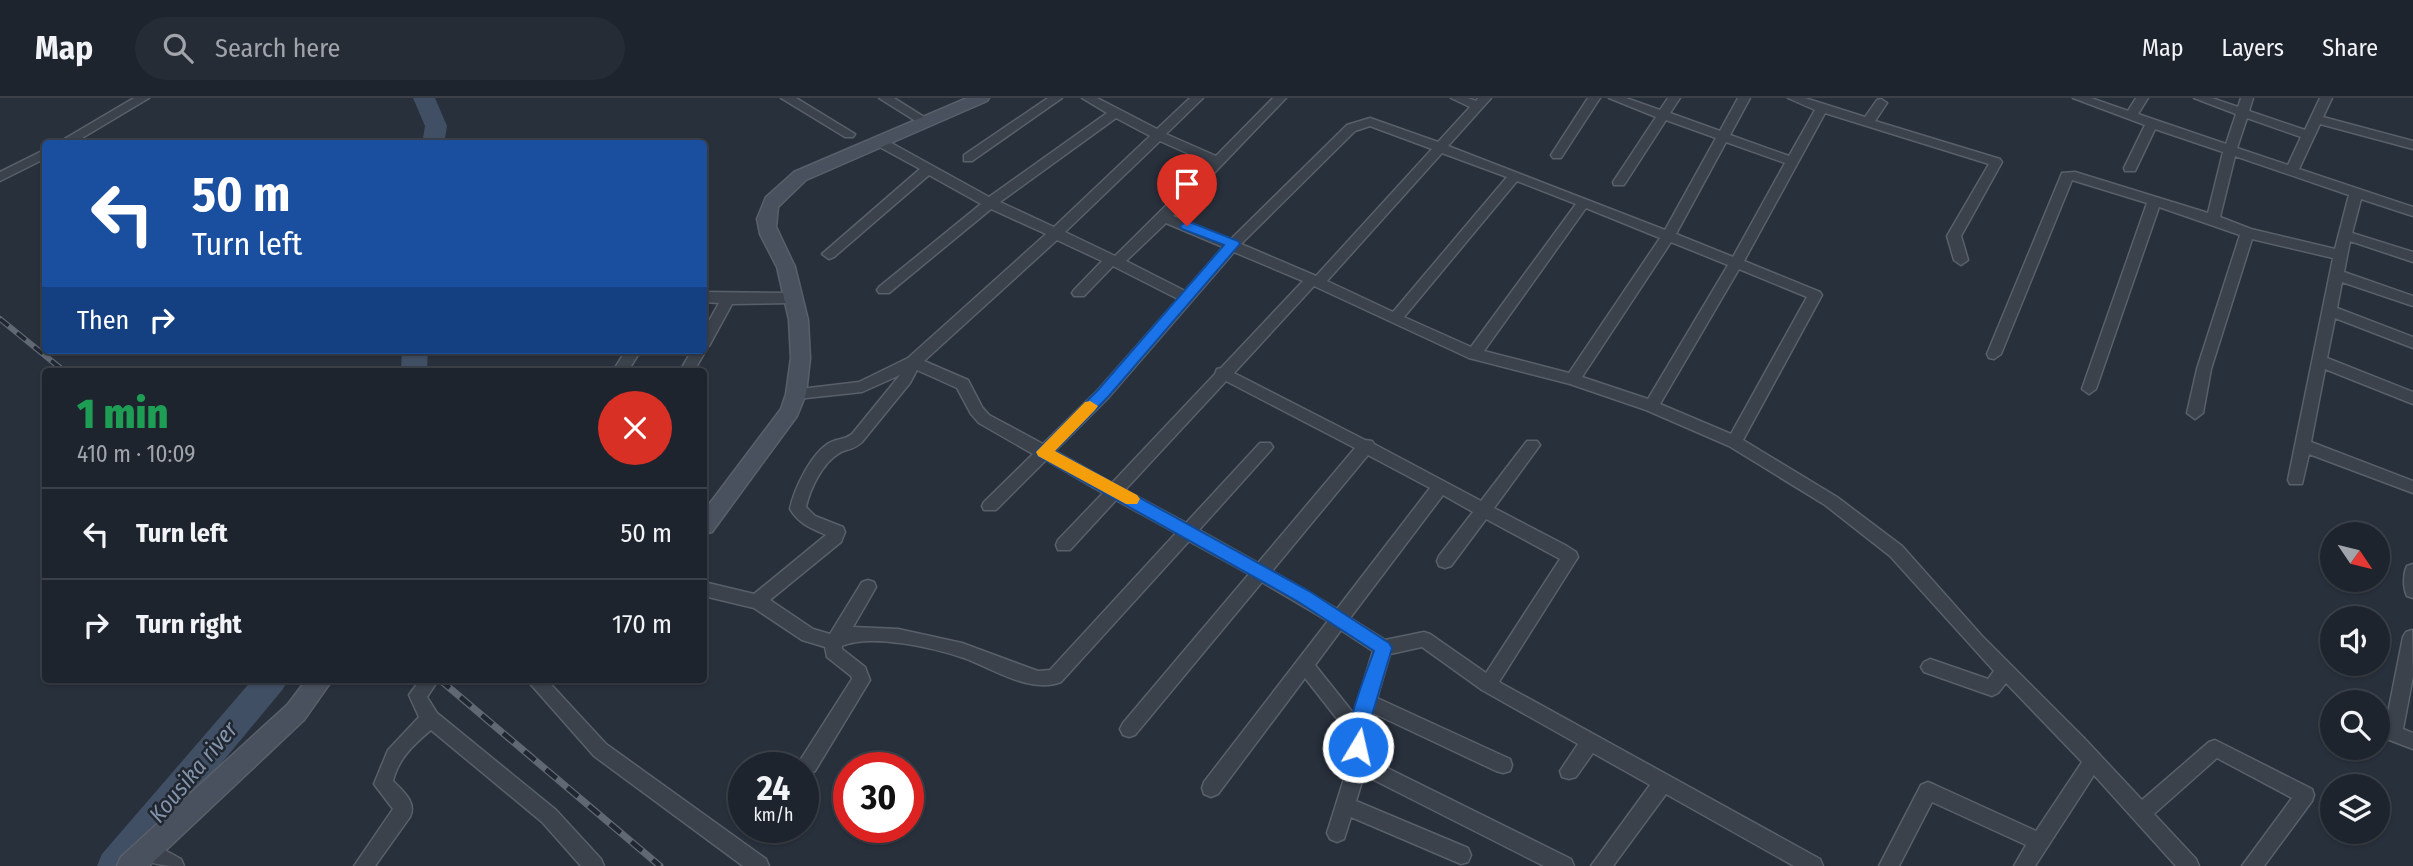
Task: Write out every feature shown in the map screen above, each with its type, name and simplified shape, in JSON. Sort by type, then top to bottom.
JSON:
[{"type":"street","points":[[69,140],[143,98]]},
{"type":"street","points":[[790,98],[849,134]]},
{"type":"street","points":[[885,98],[926,122]]},
{"type":"street","points":[[707,522],[790,411],[797,394],[799,317],[785,265],[769,233],[767,212],[780,193],[800,176],[981,98]]},
{"type":"street","points":[[968,158],[1056,98]]},
{"type":"street","points":[[1088,98],[1158,135],[1216,161]]},
{"type":"street","points":[[884,290],[990,203],[1110,111],[1119,98]]},
{"type":"street","points":[[797,394],[862,387],[913,362],[1055,234],[1197,98]]},
{"type":"street","points":[[1079,293],[1164,216],[1280,98]]},
{"type":"street","points":[[1457,98],[1481,102]]},
{"type":"street","points":[[1557,155],[1594,98]]},
{"type":"street","points":[[1615,98],[1791,161]]},
{"type":"street","points":[[1619,182],[1674,98]]},
{"type":"street","points":[[1573,379],[1668,236],[1744,98]]},
{"type":"street","points":[[1794,98],[1828,103],[1868,122],[1996,162],[1954,236],[1961,260]]},
{"type":"street","points":[[2079,98],[2413,212]]},
{"type":"street","points":[[2131,116],[2142,98]]},
{"type":"street","points":[[2200,98],[2310,136]]},
{"type":"street","points":[[2213,219],[2230,150],[2247,98]]},
{"type":"street","points":[[2292,171],[2326,98]]},
{"type":"street","points":[[1064,545],[1222,373],[1315,281],[1481,102]]},
{"type":"street","points":[[1651,405],[1763,219],[1791,161],[1828,103]]},
{"type":"street","points":[[1868,122],[1881,103]]},
{"type":"street","points":[[2317,119],[2413,145]]},
{"type":"street","points":[[990,506],[1103,394],[1233,244],[1351,128],[1370,122],[1515,175],[1815,295],[1734,442]]},
{"type":"street","points":[[2130,168],[2152,123]]},
{"type":"street","points":[[880,142],[990,203],[1186,297]]},
{"type":"street","points":[[0,177],[42,155]]},
{"type":"street","points":[[830,254],[927,170]]},
{"type":"street","points":[[1395,319],[1515,175]]},
{"type":"street","points":[[1994,354],[2067,176],[2213,219],[2247,233],[2340,255]]},
{"type":"street","points":[[2296,480],[2340,255],[2356,193]]},
{"type":"street","points":[[1474,354],[1583,203]]},
{"type":"street","points":[[2089,388],[2154,203]]},
{"type":"street","points":[[1164,216],[1233,244],[1474,354],[1573,379],[1651,405],[1734,442],[1832,501],[1896,551],[2189,866]]},
{"type":"street","points":[[2195,412],[2204,369],[2247,233]]},
{"type":"street","points":[[2345,235],[2413,257]]},
{"type":"street","points":[[2337,275],[2413,302]]},
{"type":"street","points":[[707,297],[794,298]]},
{"type":"street","points":[[707,337],[728,299]]},
{"type":"street","points":[[2329,310],[2413,343]]},
{"type":"street","points":[[2319,361],[2413,398]]},
{"type":"street","points":[[913,362],[963,384],[976,410],[984,418],[1342,619],[1383,648],[1424,639],[1488,685],[1813,866]]},
{"type":"street","points":[[757,601],[803,566],[835,537],[837,532],[802,516],[798,509],[803,492],[825,457],[835,447],[848,446],[857,438],[905,379],[913,362]]},
{"type":"street","points":[[1222,373],[1367,445],[1482,510],[1539,537],[1570,557],[1488,685]]},
{"type":"street","points":[[1445,561],[1532,444]]},
{"type":"street","points":[[2303,444],[2413,488]]},
{"type":"street","points":[[1129,729],[1262,574],[1367,445]]},
{"type":"street","points":[[707,590],[757,601],[808,635],[834,642],[852,634],[898,636],[962,650],[1038,679],[1055,677],[1265,447]]},
{"type":"street","points":[[1211,788],[1441,486]]},
{"type":"street","points":[[2413,571],[2413,591]]},
{"type":"street","points":[[815,752],[861,680],[859,671],[833,652],[834,642],[868,587]]},
{"type":"street","points":[[2413,637],[2393,733],[2413,741]]},
{"type":"street","points":[[1337,833],[1357,763],[1358,732],[1383,648]]},
{"type":"street","points":[[1306,666],[1358,732]]},
{"type":"street","points":[[1930,667],[1992,688],[2005,669]]},
{"type":"street","points":[[138,857],[296,712],[318,683]]},
{"type":"street","points":[[539,683],[600,750],[759,866]]},
{"type":"street","points":[[426,685],[418,695],[420,704],[431,719],[549,816],[594,866]]},
{"type":"street","points":[[1367,702],[1503,765]]},
{"type":"street","points":[[364,866],[403,811],[401,802],[383,783],[384,771],[414,732],[431,719]]},
{"type":"street","points":[[1569,771],[1591,741]]},
{"type":"street","points":[[2141,813],[2215,748],[2305,795],[2252,866]]},
{"type":"street","points":[[2024,866],[2093,761]]},
{"type":"street","points":[[1357,763],[1564,866]]},
{"type":"street","points":[[1601,866],[1664,781]]},
{"type":"street","points":[[1889,866],[1928,791],[2039,842]]},
{"type":"street","points":[[1345,805],[1461,855]]},
{"type":"street","points":[[138,857],[174,866]]},
{"type":"waterway","name":"Kousika river","points":[[424,98],[436,126],[434,140]]},
{"type":"waterway","name":"Kousika river","points":[[414,368],[415,354]]},
{"type":"waterway","name":"Kousika river","points":[[114,866],[269,683]]},
{"type":"railway","points":[[0,319],[42,353]]},
{"type":"railway","points":[[43,354],[60,368]]},
{"type":"railway","points":[[444,683],[660,866]]},
{"type":"slow traffic","points":[[1090,406],[1044,452],[1132,499]]},
{"type":"route","points":[[1187,226],[1233,244],[1103,394],[1044,452],[1171,520],[1303,596],[1383,648],[1358,732],[1358,747]]}]
